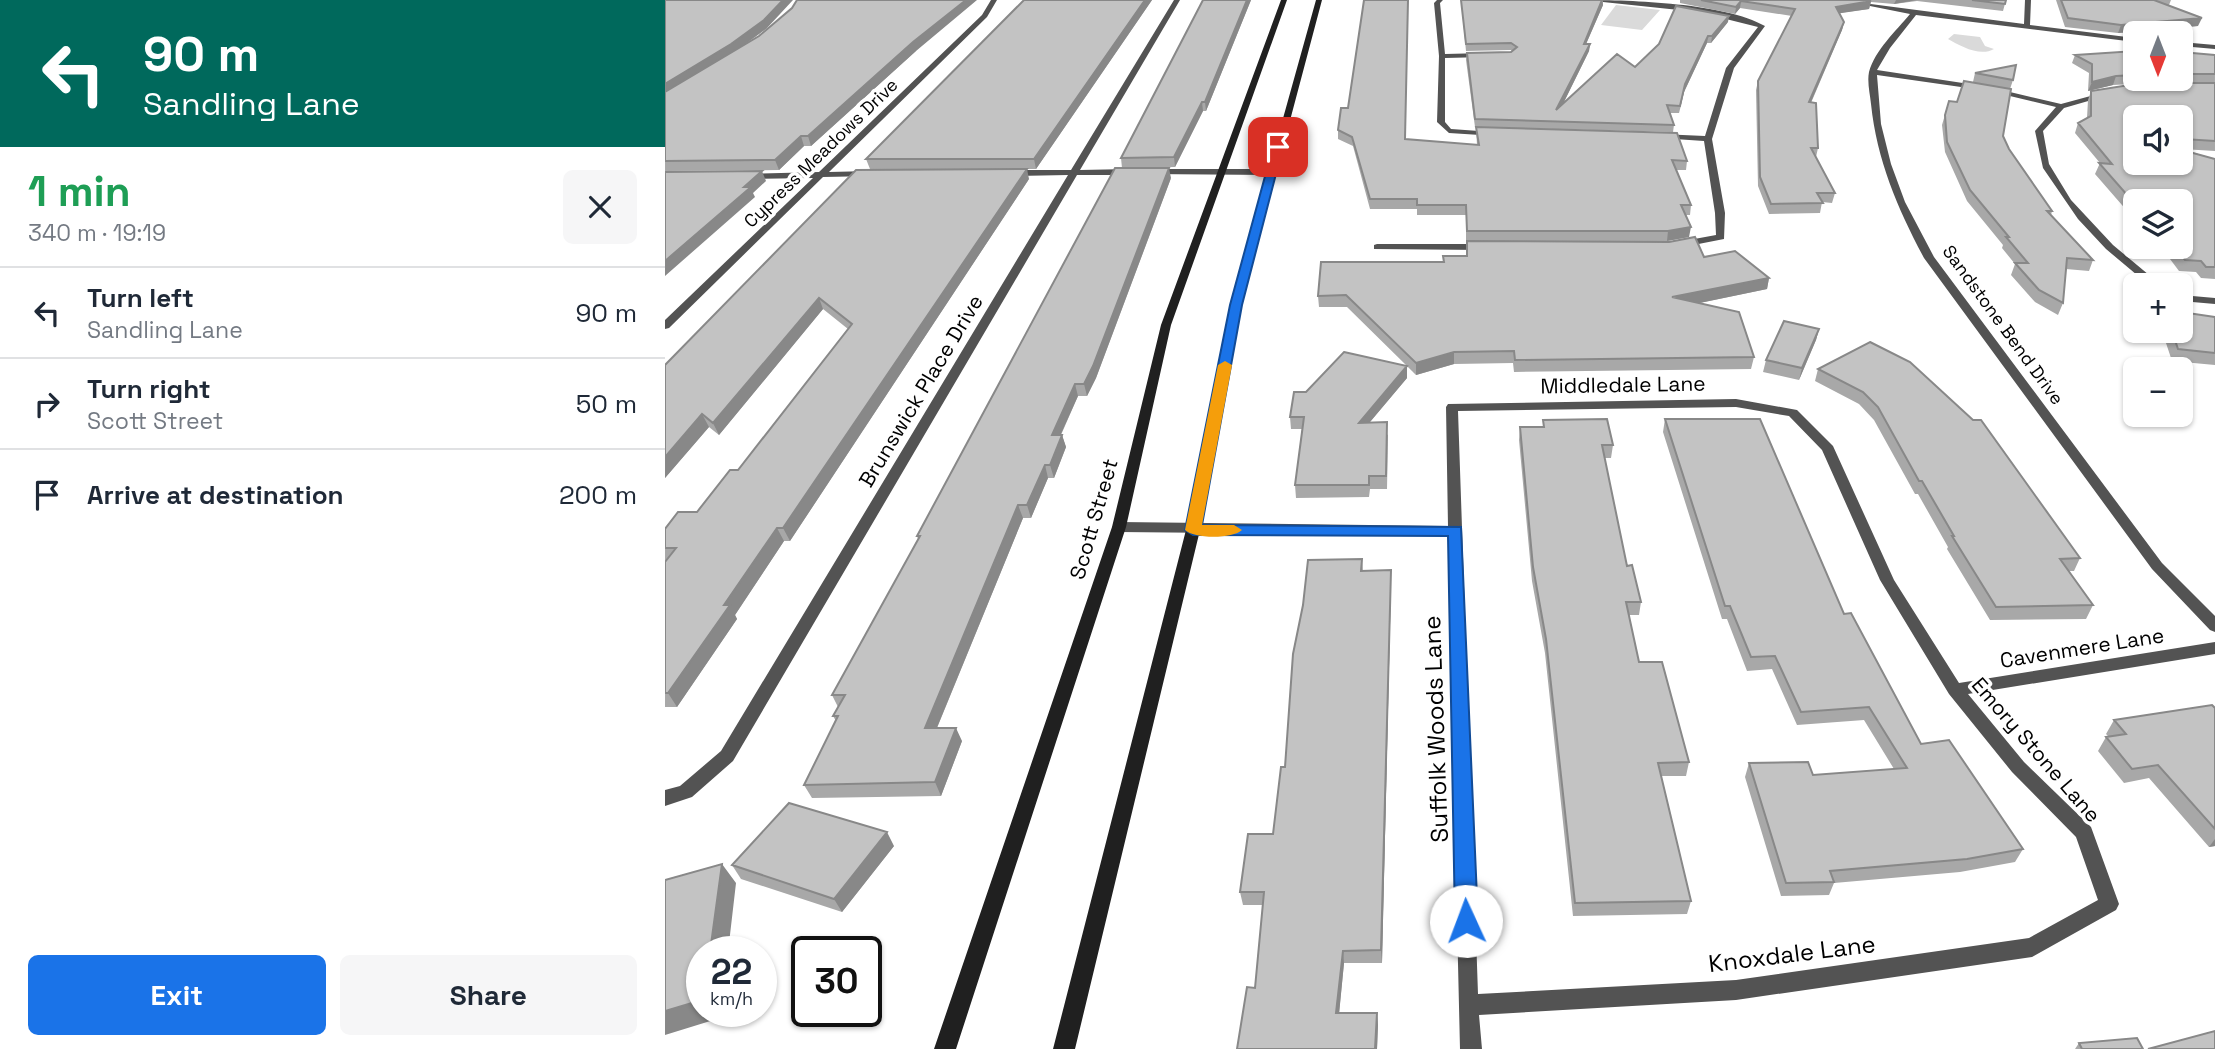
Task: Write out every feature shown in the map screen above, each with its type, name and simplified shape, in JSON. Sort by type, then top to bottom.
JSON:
[{"type":"main road","name":"Scott Street","points":[[945,1049],[1119,527],[1166,325],[1284,0]]},
{"type":"main road","points":[[1064,1049],[1193,530],[1236,305],[1319,0]]},
{"type":"street","name":"Cypress Meadows Drive","points":[[665,326],[985,16],[994,0]]},
{"type":"street","name":"Brunswick Place Drive","points":[[665,798],[686,792],[727,756],[1177,0]]},
{"type":"street","points":[[1440,0],[1437,3],[1442,56],[1441,122],[1449,131],[1503,134]]},
{"type":"street","points":[[1587,0],[1643,1],[1736,17],[1762,26],[1730,68],[1708,139],[1720,213],[1721,237],[1668,247]]},
{"type":"street","points":[[1843,0],[1914,13],[2123,39]]},
{"type":"street","points":[[2027,27],[2028,0]]},
{"type":"street","points":[[1914,13],[1891,41],[1873,72],[1989,89],[2061,106],[2118,91]]},
{"type":"street","points":[[2193,45],[2215,47]]},
{"type":"street","points":[[1442,56],[1497,55]]},
{"type":"street","name":"Sandstone Bend Drive","points":[[1873,72],[1877,136],[1887,174],[1929,258],[2157,565],[2215,626]]},
{"type":"street","points":[[2061,106],[2039,131],[2045,166],[2080,216],[2138,273]]},
{"type":"street","points":[[1645,135],[1708,139]]},
{"type":"street","points":[[994,173],[1271,172]]},
{"type":"street","points":[[743,176],[887,174]]},
{"type":"street","points":[[1377,247],[1502,247]]},
{"type":"street","points":[[2193,299],[2215,300]]},
{"type":"street","name":"Middledale Lane","points":[[1452,407],[1736,403],[1793,412]]},
{"type":"street","name":"Suffolk Woods Lane","points":[[1452,407],[1471,1049]]},
{"type":"street","name":"Emory Stone Lane","points":[[1793,412],[1828,449],[1887,580],[1955,690],[2018,767],[2084,833],[2109,904]]},
{"type":"street","points":[[1119,527],[1193,530],[1455,531]]},
{"type":"street","name":"Cavenmere Lane","points":[[1955,690],[2215,648]]},
{"type":"street","name":"Knoxdale Lane","points":[[1468,1005],[1736,990],[2032,947],[2109,904]]},
{"type":"shaded area","points":[[1616,5],[1660,10],[1642,30],[1601,25]]},
{"type":"shaded area","points":[[1954,34],[1980,37],[1985,46],[1994,49],[1983,52],[1964,47],[1948,39]]},
{"type":"building","points":[[665,0],[783,0],[764,20],[731,44],[665,84]]},
{"type":"building","points":[[797,0],[966,0],[913,42],[808,136],[801,136],[775,160],[665,161],[665,92],[759,36],[792,8]]},
{"type":"building","points":[[1024,0],[1145,0],[1034,159],[866,159]]},
{"type":"building","points":[[1203,0],[1247,0],[1205,102],[1202,102],[1174,157],[1121,158]]},
{"type":"building","points":[[1364,0],[1408,0],[1405,139],[1479,145],[1476,127],[1677,133],[1687,161],[1672,160],[1691,205],[1681,205],[1691,227],[1668,231],[1467,231],[1466,205],[1417,205],[1417,199],[1370,199],[1352,137],[1338,130],[1341,108],[1348,108]]},
{"type":"building","points":[[1461,0],[1602,0],[1584,44],[1590,44],[1556,110],[1617,54],[1635,67],[1659,44],[1676,6],[1729,16],[1712,36],[1708,36],[1685,84],[1680,106],[1667,105],[1674,125],[1475,119],[1467,53],[1511,52],[1517,47],[1511,43],[1466,44]]},
{"type":"building","points":[[1701,0],[1871,1],[1836,7],[1844,22],[1809,102],[1816,103],[1818,148],[1811,148],[1835,193],[1817,193],[1823,203],[1771,204],[1760,177],[1758,81],[1795,9],[1741,1],[1736,7]]},
{"type":"building","points":[[1972,0],[2006,0],[2005,4]]},
{"type":"building","points":[[2061,0],[2154,0],[2202,18],[2123,21],[2121,25],[2068,18]]},
{"type":"building","points":[[2123,52],[2123,76],[2092,82],[2092,64],[2075,55]]},
{"type":"building","points":[[2193,53],[2215,55],[2215,74],[2193,74]]},
{"type":"building","points":[[2016,65],[2013,80],[1975,73]]},
{"type":"building","points":[[1964,81],[2011,89],[2003,136],[2009,149],[2052,211],[2047,211],[2093,260],[2067,258],[2063,303],[2039,290],[2015,263],[2028,263],[1970,190],[1947,142],[1945,115],[1949,101],[1957,102]]},
{"type":"building","points":[[2193,83],[2215,83],[2215,141],[2193,140],[2193,105],[2123,105],[2123,175],[2193,175],[2193,153],[2215,159],[2215,267],[2206,267],[2201,261],[2184,259],[2193,259],[2193,189],[2123,190],[2099,163],[2112,164],[2078,123],[2091,116],[2091,91],[2123,86],[2123,91],[2193,91]]},
{"type":"building","points":[[1115,168],[1169,168],[1093,366],[1084,384],[1075,384],[1052,435],[1062,435],[1050,465],[1045,465],[1027,505],[1018,505],[925,728],[956,728],[935,782],[804,785],[838,716],[833,716],[845,695],[832,695],[920,536],[917,536]]},
{"type":"building","points":[[1027,169],[783,528],[777,528],[724,605],[730,605],[668,693],[665,693],[665,562],[676,548],[665,548],[665,529],[678,512],[697,512],[730,470],[738,470],[852,324],[819,298],[713,423],[702,414],[665,457],[665,365],[856,170]]},
{"type":"building","points":[[762,171],[744,187],[751,187],[665,261],[665,172]]},
{"type":"building","points":[[1695,237],[1704,257],[1735,251],[1769,278],[1672,297],[1739,312],[1754,357],[1515,360],[1514,351],[1454,352],[1416,363],[1346,295],[1318,296],[1321,262],[1444,262],[1443,256],[1467,256],[1467,241],[1669,242]]},
{"type":"building","points":[[2193,314],[2215,317],[2215,353],[2178,349],[2176,343],[2193,343]]},
{"type":"building","points":[[1784,321],[1819,329],[1802,368],[1766,360]]},
{"type":"building","points":[[1870,342],[1910,362],[1973,420],[1981,420],[2080,558],[2060,559],[2093,605],[1996,607],[1922,481],[1919,481],[1878,407],[1863,392],[1818,369]]},
{"type":"building","points":[[1344,352],[1407,366],[1359,423],[1387,422],[1386,476],[1369,476],[1369,485],[1295,485],[1304,417],[1290,417],[1294,392],[1306,392]]},
{"type":"building","points":[[1607,419],[1613,445],[1602,445],[1627,566],[1632,565],[1641,602],[1626,602],[1639,662],[1662,662],[1689,762],[1658,763],[1691,901],[1575,903],[1546,639],[1533,567],[1520,427],[1544,427],[1543,420]]},
{"type":"building","points":[[1665,419],[1760,419],[1844,614],[1851,613],[1921,744],[1949,740],[2023,849],[1967,859],[1830,871],[1834,882],[1786,883],[1749,763],[1808,762],[1813,775],[1907,768],[1869,707],[1801,712],[1775,656],[1751,657],[1730,606],[1725,606]]},
{"type":"building","points":[[1362,559],[1361,571],[1391,570],[1381,950],[1343,951],[1336,1013],[1377,1013],[1375,1049],[1237,1049],[1247,987],[1255,988],[1264,892],[1240,892],[1248,834],[1273,834],[1281,767],[1285,767],[1293,654],[1303,605],[1308,560]]},
{"type":"building","points":[[2212,705],[2215,708],[2215,829],[2158,765],[2132,769],[2106,737],[2126,734],[2114,720]]},
{"type":"building","points":[[789,803],[887,832],[834,899],[732,865]]},
{"type":"building","points":[[722,864],[712,936],[686,936],[686,1005],[665,1011],[665,880]]},
{"type":"building","points":[[2215,1031],[2215,1049],[2148,1049]]},
{"type":"building","points":[[2137,1038],[2143,1049],[2082,1049],[2079,1043]]},
{"type":"slow traffic","points":[[1225,365],[1193,530],[1234,530]]},
{"type":"route","points":[[1278,147],[1236,305],[1193,530],[1455,531],[1466,921]]}]
